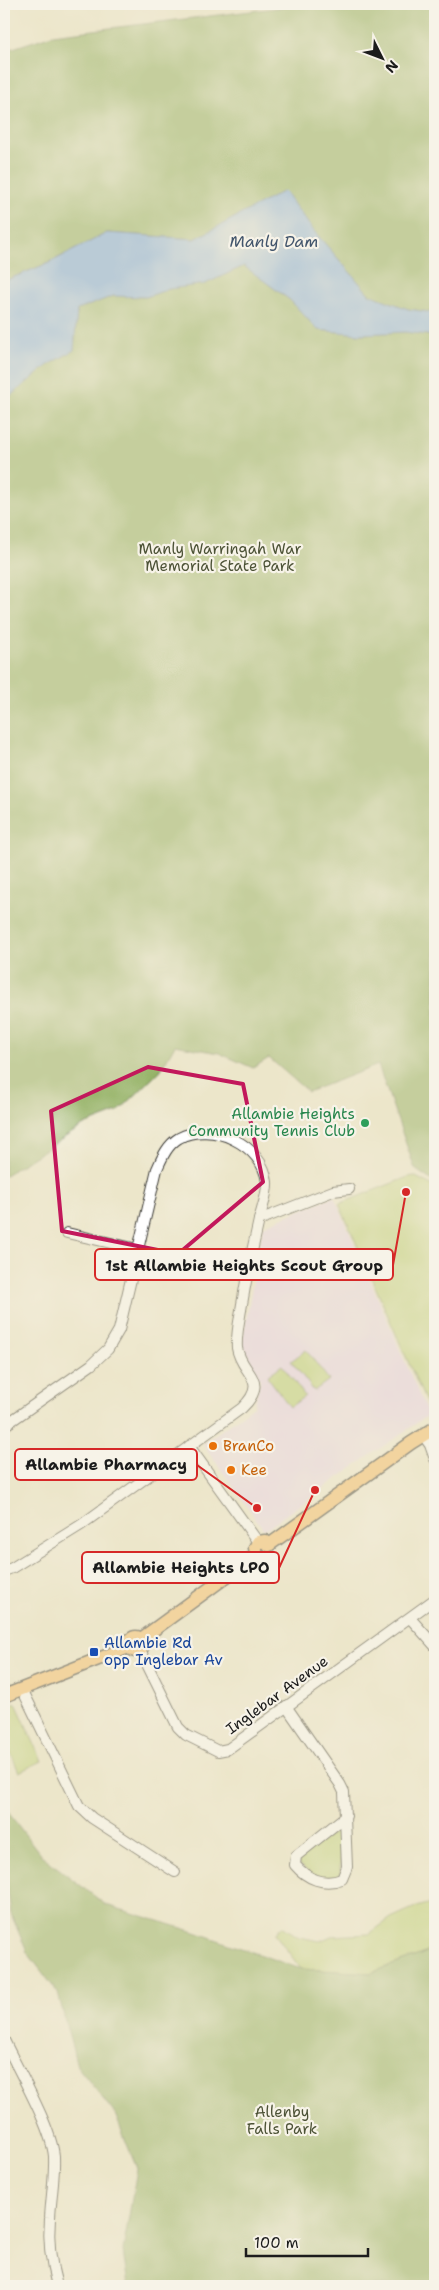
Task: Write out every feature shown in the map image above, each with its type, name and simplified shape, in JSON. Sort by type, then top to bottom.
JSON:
[{"type":"main road","points":[[4,1696],[137,1645],[261,1547],[435,1428]]},
{"type":"street","points":[[4,1426],[91,1365],[108,1349],[119,1330],[156,1169],[164,1152],[178,1139],[206,1132],[237,1140],[259,1162],[267,1184],[245,1285],[237,1334],[240,1359],[248,1369],[254,1386],[252,1398],[242,1408],[81,1525],[12,1568],[4,1571]]},
{"type":"street","points":[[259,1220],[333,1191],[349,1189]]},
{"type":"street","points":[[66,1233],[137,1249]]},
{"type":"street","points":[[423,1435],[430,1445],[435,1460]]},
{"type":"street","points":[[189,1446],[261,1547]]},
{"type":"street","name":"Inglebar Avenue","points":[[137,1645],[178,1727],[198,1742],[218,1751],[228,1749],[435,1599]]},
{"type":"street","points":[[410,1618],[435,1646]]},
{"type":"street","points":[[22,1689],[79,1806],[92,1818],[175,1872]]},
{"type":"street","points":[[286,1706],[340,1784],[346,1800],[346,1816],[346,1867],[342,1879],[322,1882],[300,1871],[295,1865],[296,1856],[346,1816]]},
{"type":"street","points":[[4,2040],[47,2131],[53,2154],[54,2176],[50,2219],[51,2249],[57,2286]]},
{"type":"highlighted area","points":[[148,1067],[243,1084],[263,1182],[178,1254],[62,1231],[51,1111]]},
{"type":"shaded area","points":[[334,1196],[428,1415],[264,1530],[203,1444],[254,1406],[260,1380],[242,1343],[263,1226]]},
{"type":"green space","points":[[309,4],[435,4],[435,313],[408,309],[369,294],[313,230],[284,191],[195,239],[107,233],[48,263],[4,281],[4,51],[52,35]]},
{"type":"green space","name":"Manly Warringah War Memorial State Park","points":[[244,266],[290,300],[318,330],[360,334],[405,332],[435,336],[435,1183],[415,1169],[378,1065],[308,1092],[269,1058],[253,1068],[219,1053],[175,1045],[160,1071],[118,1112],[84,1125],[4,1176],[4,401],[47,366],[74,350],[77,310],[113,296],[146,297],[169,289],[205,284]]},
{"type":"green space","points":[[414,1176],[435,1187],[435,1412],[431,1414],[339,1204]]},
{"type":"green space","points":[[306,1350],[329,1380],[314,1391],[291,1361]]},
{"type":"green space","points":[[282,1365],[305,1396],[290,1407],[267,1376]]},
{"type":"green space","points":[[16,1703],[42,1761],[19,1772],[4,1738],[4,1709]]},
{"type":"green space","name":"Allenby Falls Park","points":[[4,1807],[41,1855],[106,1905],[195,1932],[301,1969],[371,1973],[425,1953],[435,1945],[435,2286],[128,2286],[123,2251],[137,2169],[115,2114],[77,2066],[58,1993],[27,1952],[11,1914],[4,1861]]},
{"type":"green space","points":[[340,1827],[342,1828],[340,1875],[323,1878],[307,1871],[298,1864],[298,1860]]},
{"type":"green space","points":[[435,1902],[435,1945],[425,1953],[371,1973],[301,1969],[275,1934],[282,1926],[299,1937],[320,1941],[331,1936],[369,1934],[391,1918],[413,1908]]},
{"type":"water","name":"Manly Dam","points":[[284,191],[313,230],[369,294],[408,309],[435,313],[435,336],[405,332],[360,334],[318,330],[290,300],[244,266],[205,284],[169,289],[146,297],[113,296],[77,310],[74,350],[47,366],[4,401],[4,281],[49,263],[107,233],[195,239]]},
{"type":"waterway","points":[[249,2286],[251,2281]]},
{"type":"place","name":"Allambie Heights Community Tennis Club","points":[[365,1123]]},
{"type":"place","name":"1st Allambie Heights Scout Group","points":[[406,1192]]},
{"type":"place","name":"BranCo","points":[[213,1446]]},
{"type":"place","name":"Kee","points":[[231,1470]]},
{"type":"place","name":"Allambie Heights LPO","points":[[315,1490]]},
{"type":"place","name":"Allambie Pharmacy","points":[[257,1508]]},
{"type":"place","name":"Allambie Rd opp Inglebar Av","points":[[94,1652]]}]
